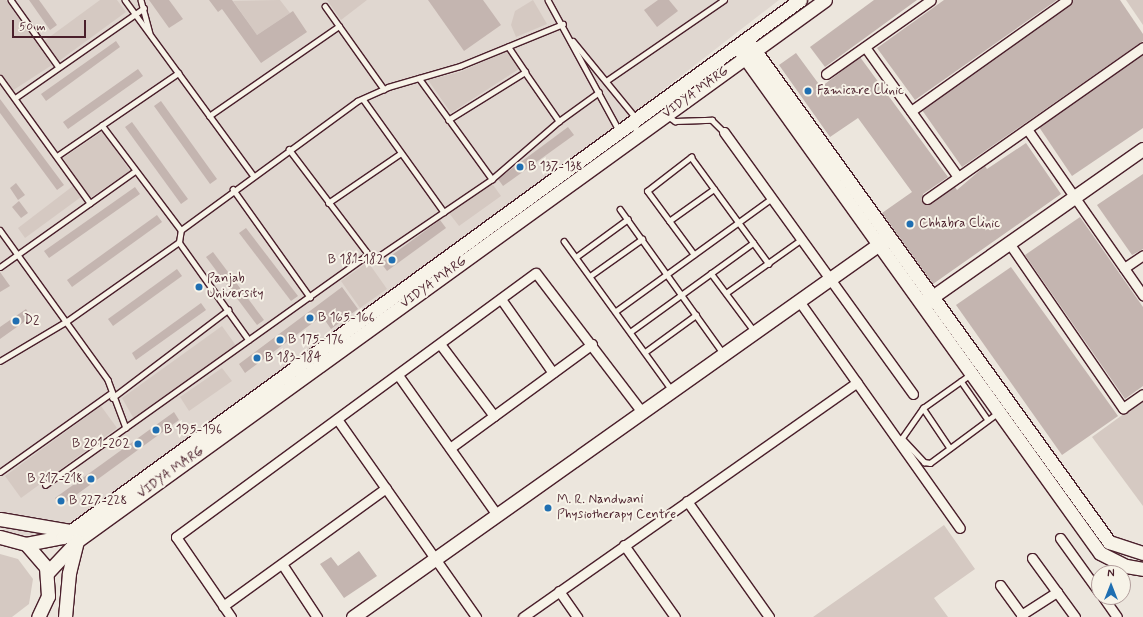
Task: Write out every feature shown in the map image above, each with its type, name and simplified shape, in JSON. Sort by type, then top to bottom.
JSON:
[{"type":"street","name":"VIDYA MARG","points":[[48,572],[74,536],[619,130],[800,0]]},
{"type":"street","name":"VIDYA MARG","points":[[26,544],[74,536],[666,115],[825,0]]},
{"type":"street","points":[[826,74],[931,0]]},
{"type":"street","points":[[911,111],[1067,0]]},
{"type":"street","points":[[741,42],[889,237],[1109,542],[1143,553]]},
{"type":"street","points":[[865,47],[958,177]]},
{"type":"street","points":[[927,199],[1143,47]]},
{"type":"street","points":[[750,54],[878,244],[922,305],[966,378],[993,416],[1100,553],[1126,566],[1143,569]]},
{"type":"street","points":[[1027,129],[1143,295]]},
{"type":"street","points":[[724,132],[831,278],[913,394]]},
{"type":"street","points":[[922,305],[1143,149]]},
{"type":"street","points":[[353,617],[889,237]]},
{"type":"street","points":[[1009,243],[1123,408],[1143,394]]},
{"type":"street","points":[[1124,268],[1143,255]]},
{"type":"street","points":[[231,617],[176,537],[536,273],[592,344],[642,412]]},
{"type":"street","points":[[501,299],[553,373]]},
{"type":"street","points":[[799,301],[856,382],[900,439],[960,528]]},
{"type":"street","points":[[440,344],[494,416]]},
{"type":"street","points":[[450,448],[592,344]]},
{"type":"street","points":[[398,374],[497,515]]},
{"type":"street","points":[[523,617],[856,382]]},
{"type":"street","points":[[337,419],[476,617]]},
{"type":"street","points":[[224,606],[386,488]]},
{"type":"street","points":[[687,501],[770,617]]},
{"type":"street","points":[[0,519],[74,536],[65,617]]},
{"type":"street","points":[[0,537],[26,544],[44,562],[48,572],[46,611],[38,617]]},
{"type":"street","points":[[1060,538],[1091,581]]},
{"type":"street","points":[[624,546],[675,617]]},
{"type":"street","points":[[1032,558],[1075,617]]},
{"type":"street","points":[[282,564],[317,617]]},
{"type":"street","points":[[1000,586],[1022,616],[1057,592]]},
{"type":"street","points":[[559,592],[577,617]]},
{"type":"street","points":[[1109,605],[1117,617]]},
{"type":"lane","points":[[11,0],[58,66]]},
{"type":"lane","points":[[125,0],[253,175]]},
{"type":"lane","points":[[141,0],[151,36]]},
{"type":"lane","points":[[548,0],[573,41],[619,130],[636,136],[636,118],[573,41]]},
{"type":"lane","points":[[606,81],[724,0]]},
{"type":"lane","points":[[325,6],[384,89]]},
{"type":"lane","points":[[15,98],[58,66],[134,13],[144,8]]},
{"type":"lane","points":[[249,340],[179,242],[181,230],[233,189],[363,99],[384,89],[508,47],[563,24]]},
{"type":"lane","points":[[209,116],[339,26]]},
{"type":"lane","points":[[508,47],[559,121]]},
{"type":"lane","points":[[448,120],[525,72]]},
{"type":"lane","points":[[56,156],[178,73]]},
{"type":"lane","points":[[0,78],[90,203]]},
{"type":"lane","points":[[419,78],[492,179]]},
{"type":"lane","points":[[289,149],[328,203],[373,260],[492,179],[559,121],[599,92]]},
{"type":"lane","points":[[363,99],[444,212]]},
{"type":"lane","points":[[666,115],[675,121],[712,120],[724,132]]},
{"type":"lane","points":[[102,125],[135,171],[181,230]]},
{"type":"lane","points":[[328,203],[401,152]]},
{"type":"lane","points":[[694,255],[647,191],[691,157],[768,264]]},
{"type":"lane","points":[[0,267],[135,171]]},
{"type":"lane","points":[[233,189],[310,297]]},
{"type":"lane","points":[[669,221],[714,189]]},
{"type":"lane","points":[[616,311],[772,198]]},
{"type":"lane","points":[[620,209],[724,354]]},
{"type":"lane","points":[[576,257],[628,220]]},
{"type":"lane","points":[[0,230],[67,321],[108,380],[112,395],[126,428]]},
{"type":"lane","points":[[590,276],[642,239]]},
{"type":"lane","points":[[726,293],[802,239]]},
{"type":"lane","points":[[564,241],[672,390]]},
{"type":"lane","points":[[0,362],[67,321],[179,242]]},
{"type":"lane","points":[[630,332],[753,243]]},
{"type":"lane","points":[[45,485],[368,255]]},
{"type":"lane","points":[[711,273],[754,332]]},
{"type":"lane","points":[[0,472],[112,395],[228,310]]},
{"type":"lane","points":[[645,352],[696,315]]},
{"type":"lane","points":[[966,378],[923,408],[900,439],[926,463],[950,448],[1009,404]]},
{"type":"lane","points":[[923,408],[950,448]]},
{"type":"shaded area","name":"Panjab University","points":[[0,0],[779,0],[588,148],[55,536],[9,535],[0,526]]},
{"type":"shaded area","points":[[0,0],[6,0],[52,65],[12,91],[0,74]]},
{"type":"shaded area","points":[[100,0],[117,0],[126,12],[59,61],[44,41]]},
{"type":"shaded area","points":[[280,0],[290,13],[257,35],[233,1]]},
{"type":"shaded area","points":[[327,0],[367,0],[341,20]]},
{"type":"shaded area","points":[[533,0],[547,24],[516,37],[511,25],[515,11]]},
{"type":"shaded area","points":[[1126,0],[1143,0],[1143,25]]},
{"type":"shaded area","points":[[507,51],[519,69],[451,113],[428,80],[460,72]]},
{"type":"shaded area","points":[[103,131],[130,171],[90,198],[63,158]]},
{"type":"shaded area","points":[[491,182],[501,196],[459,226],[449,213]]},
{"type":"shaded area","points":[[73,186],[81,197],[25,238],[18,228]]},
{"type":"shaded area","points":[[368,262],[387,289],[360,308],[341,281]]},
{"type":"shaded area","points":[[222,326],[237,347],[134,419],[122,398]]},
{"type":"shaded area","points":[[222,368],[232,381],[189,411],[180,397]]},
{"type":"shaded area","points":[[1143,400],[1143,506],[1092,437]]},
{"type":"shaded area","points":[[101,406],[117,428],[21,498],[5,476]]},
{"type":"shaded area","points":[[944,525],[975,569],[934,598],[948,617],[813,617]]},
{"type":"shaded area","points":[[0,554],[18,559],[33,579],[29,604],[12,617],[0,617]]},
{"type":"building","points":[[29,0],[39,0],[57,25],[50,30]]},
{"type":"building","points":[[149,0],[169,0],[183,19],[169,28]]},
{"type":"building","points":[[209,0],[232,0],[257,35],[293,11],[307,32],[261,63],[222,9],[218,12]]},
{"type":"building","points":[[428,0],[483,0],[501,25],[464,51]]},
{"type":"building","points":[[658,0],[669,0],[678,11],[657,27],[644,10]]},
{"type":"building","points":[[874,0],[917,0],[825,67],[810,47]]},
{"type":"building","points":[[944,0],[1057,0],[915,100],[877,48]]},
{"type":"building","points":[[1073,0],[1120,0],[1143,34],[1143,41],[962,167],[922,110]]},
{"type":"building","points":[[116,41],[120,47],[46,101],[41,94]]},
{"type":"building","points":[[796,53],[821,87],[860,57],[948,177],[923,194],[924,204],[930,204],[955,187],[957,190],[985,166],[987,169],[1026,143],[1061,194],[933,284],[882,213],[912,192],[858,118],[830,137],[779,65]]},
{"type":"building","points":[[1143,54],[1143,128],[1072,176],[1039,127]]},
{"type":"building","points":[[138,69],[143,76],[68,129],[63,122]]},
{"type":"building","points":[[0,99],[64,185],[57,190],[0,113]]},
{"type":"building","points":[[161,101],[217,179],[210,184],[154,106]]},
{"type":"building","points":[[132,122],[188,199],[181,204],[125,127]]},
{"type":"building","points":[[568,127],[574,135],[503,186],[498,179]]},
{"type":"building","points":[[1143,174],[1143,249],[1132,255],[1097,205]]},
{"type":"building","points":[[16,183],[25,195],[18,200],[10,188]]},
{"type":"building","points":[[135,187],[140,194],[49,258],[44,251]]},
{"type":"building","points":[[19,201],[28,213],[21,218],[12,207]]},
{"type":"building","points":[[157,215],[162,222],[72,287],[67,280]]},
{"type":"building","points":[[1080,217],[1143,307],[1143,386],[1125,399],[1025,255]]},
{"type":"building","points":[[440,220],[446,228],[387,271],[381,263]]},
{"type":"building","points":[[246,228],[298,296],[291,301],[239,233]]},
{"type":"building","points":[[213,252],[264,320],[257,325],[206,257]]},
{"type":"building","points":[[1011,267],[1118,416],[1062,455],[956,305]]},
{"type":"building","points":[[177,269],[182,276],[113,326],[108,319]]},
{"type":"building","points":[[0,272],[10,286],[0,292]]},
{"type":"building","points":[[342,287],[358,309],[331,329],[322,316],[245,373],[239,364]]},
{"type":"building","points":[[201,303],[206,310],[136,360],[132,353]]},
{"type":"building","points":[[26,309],[31,317],[0,339],[0,327]]},
{"type":"building","points":[[174,412],[179,420],[61,506],[55,498]]},
{"type":"building","points":[[359,551],[377,576],[344,598],[320,564],[331,557],[338,566]]},
{"type":"place","name":"Famicare Clinic","points":[[808,91]]},
{"type":"place","name":"B 137-138","points":[[520,167]]},
{"type":"place","name":"Chhabra Clinic","points":[[910,224]]},
{"type":"place","name":"B 181-182","points":[[392,260]]},
{"type":"place","name":"Panjab University","points":[[199,287]]},
{"type":"place","name":"B 165-166","points":[[310,318]]},
{"type":"place","name":"D2","points":[[16,321]]},
{"type":"place","name":"B 175-176","points":[[280,340]]},
{"type":"place","name":"B 183-184","points":[[257,358]]},
{"type":"place","name":"B 195-196","points":[[156,430]]},
{"type":"place","name":"B 201-202","points":[[138,444]]},
{"type":"place","name":"B 217-218","points":[[91,479]]},
{"type":"place","name":"B 227-228","points":[[61,501]]},
{"type":"place","name":"M. R. Nandwani Physiotherapy Centre","points":[[548,508]]}]
